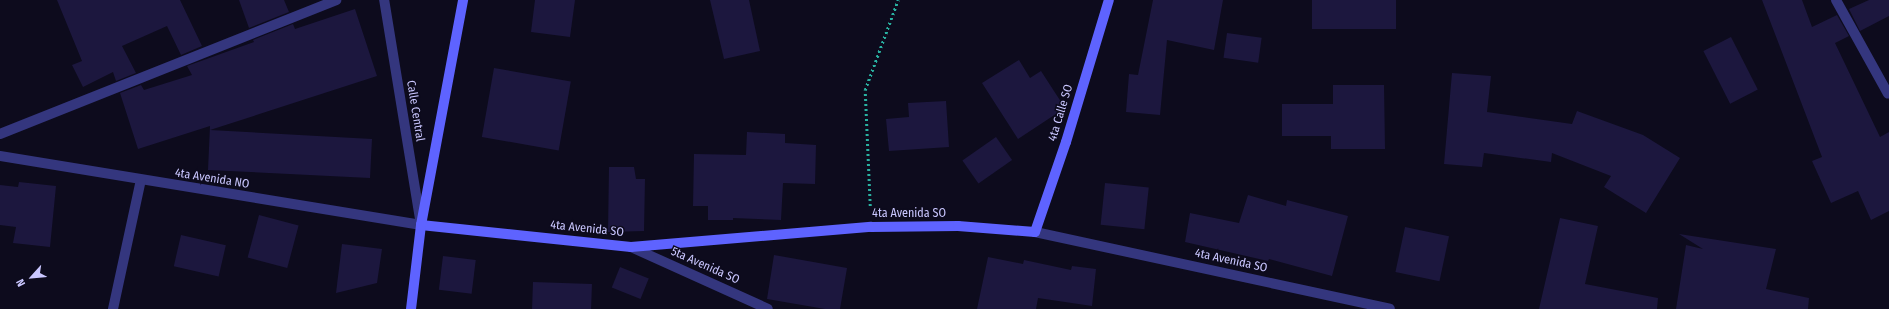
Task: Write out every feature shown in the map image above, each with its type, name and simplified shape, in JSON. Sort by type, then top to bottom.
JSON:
[{"type":"street","points":[[0,134],[336,0]]},
{"type":"street","name":"Calle Central","points":[[384,0],[421,225]]},
{"type":"street","points":[[411,309],[421,225],[463,0]]},
{"type":"street","name":"4ta Calle SO","points":[[1035,232],[1066,142],[1109,0]]},
{"type":"street","points":[[1836,0],[1888,94]]},
{"type":"street","name":"4ta Avenida NO","points":[[0,156],[421,225]]},
{"type":"street","points":[[113,309],[141,180]]},
{"type":"street","name":"4ta Avenida SO","points":[[421,225],[631,247],[871,227],[958,226],[1035,232],[1390,309]]},
{"type":"street","name":"5ta Avenida SO","points":[[631,247],[768,309]]},
{"type":"path","points":[[871,227],[865,90],[898,0]]},
{"type":"building","points":[[57,0],[180,0],[202,46],[181,55],[167,26],[122,46],[136,73],[116,81],[113,72],[83,87],[72,65],[82,61]]},
{"type":"building","points":[[239,0],[284,0],[289,12],[249,28]]},
{"type":"building","points":[[535,0],[575,0],[570,37],[531,32]]},
{"type":"building","points":[[710,0],[749,0],[760,51],[724,59]]},
{"type":"building","points":[[1153,0],[1223,0],[1214,50],[1167,40],[1160,115],[1126,112],[1129,74],[1138,75]]},
{"type":"building","points":[[1312,0],[1396,0],[1396,29],[1312,29]]},
{"type":"building","points":[[1762,0],[1802,0],[1812,27],[1837,15],[1849,36],[1835,43],[1880,137],[1889,132],[1889,211],[1871,220],[1858,191],[1831,203],[1812,161],[1822,157]]},
{"type":"building","points":[[1869,0],[1889,0],[1889,16],[1860,31],[1849,9]]},
{"type":"building","points":[[355,9],[377,76],[210,130],[372,139],[370,178],[208,170],[210,126],[138,149],[120,93],[141,85],[144,90],[192,75],[187,66],[254,42],[253,40],[293,24],[295,29]]},
{"type":"building","points":[[1227,33],[1262,38],[1258,63],[1224,58]]},
{"type":"building","points":[[1731,37],[1758,90],[1730,104],[1703,51]]},
{"type":"building","points":[[1019,60],[1030,78],[1041,71],[1065,108],[1018,139],[982,83]]},
{"type":"building","points":[[494,68],[571,82],[559,150],[482,137]]},
{"type":"building","points":[[1452,73],[1491,76],[1487,112],[1572,124],[1577,111],[1643,135],[1680,158],[1646,213],[1604,187],[1611,176],[1552,153],[1551,162],[1484,153],[1482,167],[1444,164]]},
{"type":"building","points":[[1333,85],[1384,85],[1385,149],[1331,149],[1331,136],[1282,136],[1282,104],[1333,104]]},
{"type":"building","points":[[946,101],[949,147],[889,151],[886,119],[909,117],[908,103]]},
{"type":"building","points":[[747,132],[785,134],[785,143],[816,145],[815,184],[783,183],[781,220],[733,218],[733,220],[708,220],[708,206],[693,206],[694,154],[746,155]]},
{"type":"building","points":[[996,137],[1012,160],[978,183],[962,161]]},
{"type":"building","points":[[609,167],[634,167],[636,179],[645,179],[644,231],[608,232]]},
{"type":"building","points":[[19,182],[56,186],[50,247],[13,243],[16,227],[0,225],[0,185],[18,187]]},
{"type":"building","points":[[1105,183],[1149,188],[1144,229],[1101,225]]},
{"type":"building","points":[[1248,195],[1286,206],[1287,200],[1348,216],[1332,276],[1269,259],[1268,261],[1185,242],[1190,213],[1239,223]]},
{"type":"building","points":[[259,215],[299,226],[287,268],[248,258]]},
{"type":"building","points":[[1560,218],[1598,226],[1585,284],[1658,298],[1657,309],[1539,309]]},
{"type":"building","points":[[1405,227],[1449,236],[1439,281],[1395,272]]},
{"type":"building","points":[[1679,234],[1776,249],[1766,289],[1809,298],[1808,309],[1676,309],[1686,245],[1703,249]]},
{"type":"building","points":[[181,235],[226,245],[219,277],[174,266]]},
{"type":"building","points":[[342,244],[382,249],[377,283],[336,293]]},
{"type":"building","points":[[774,255],[847,268],[840,309],[825,309],[767,299]]},
{"type":"building","points":[[443,256],[476,260],[472,294],[439,290]]},
{"type":"building","points":[[988,257],[1023,264],[1024,260],[1071,270],[1072,266],[1096,269],[1092,306],[1038,298],[1036,309],[977,309]]},
{"type":"building","points":[[620,267],[649,279],[641,299],[612,287]]},
{"type":"building","points":[[533,282],[592,284],[591,309],[532,309]]}]
